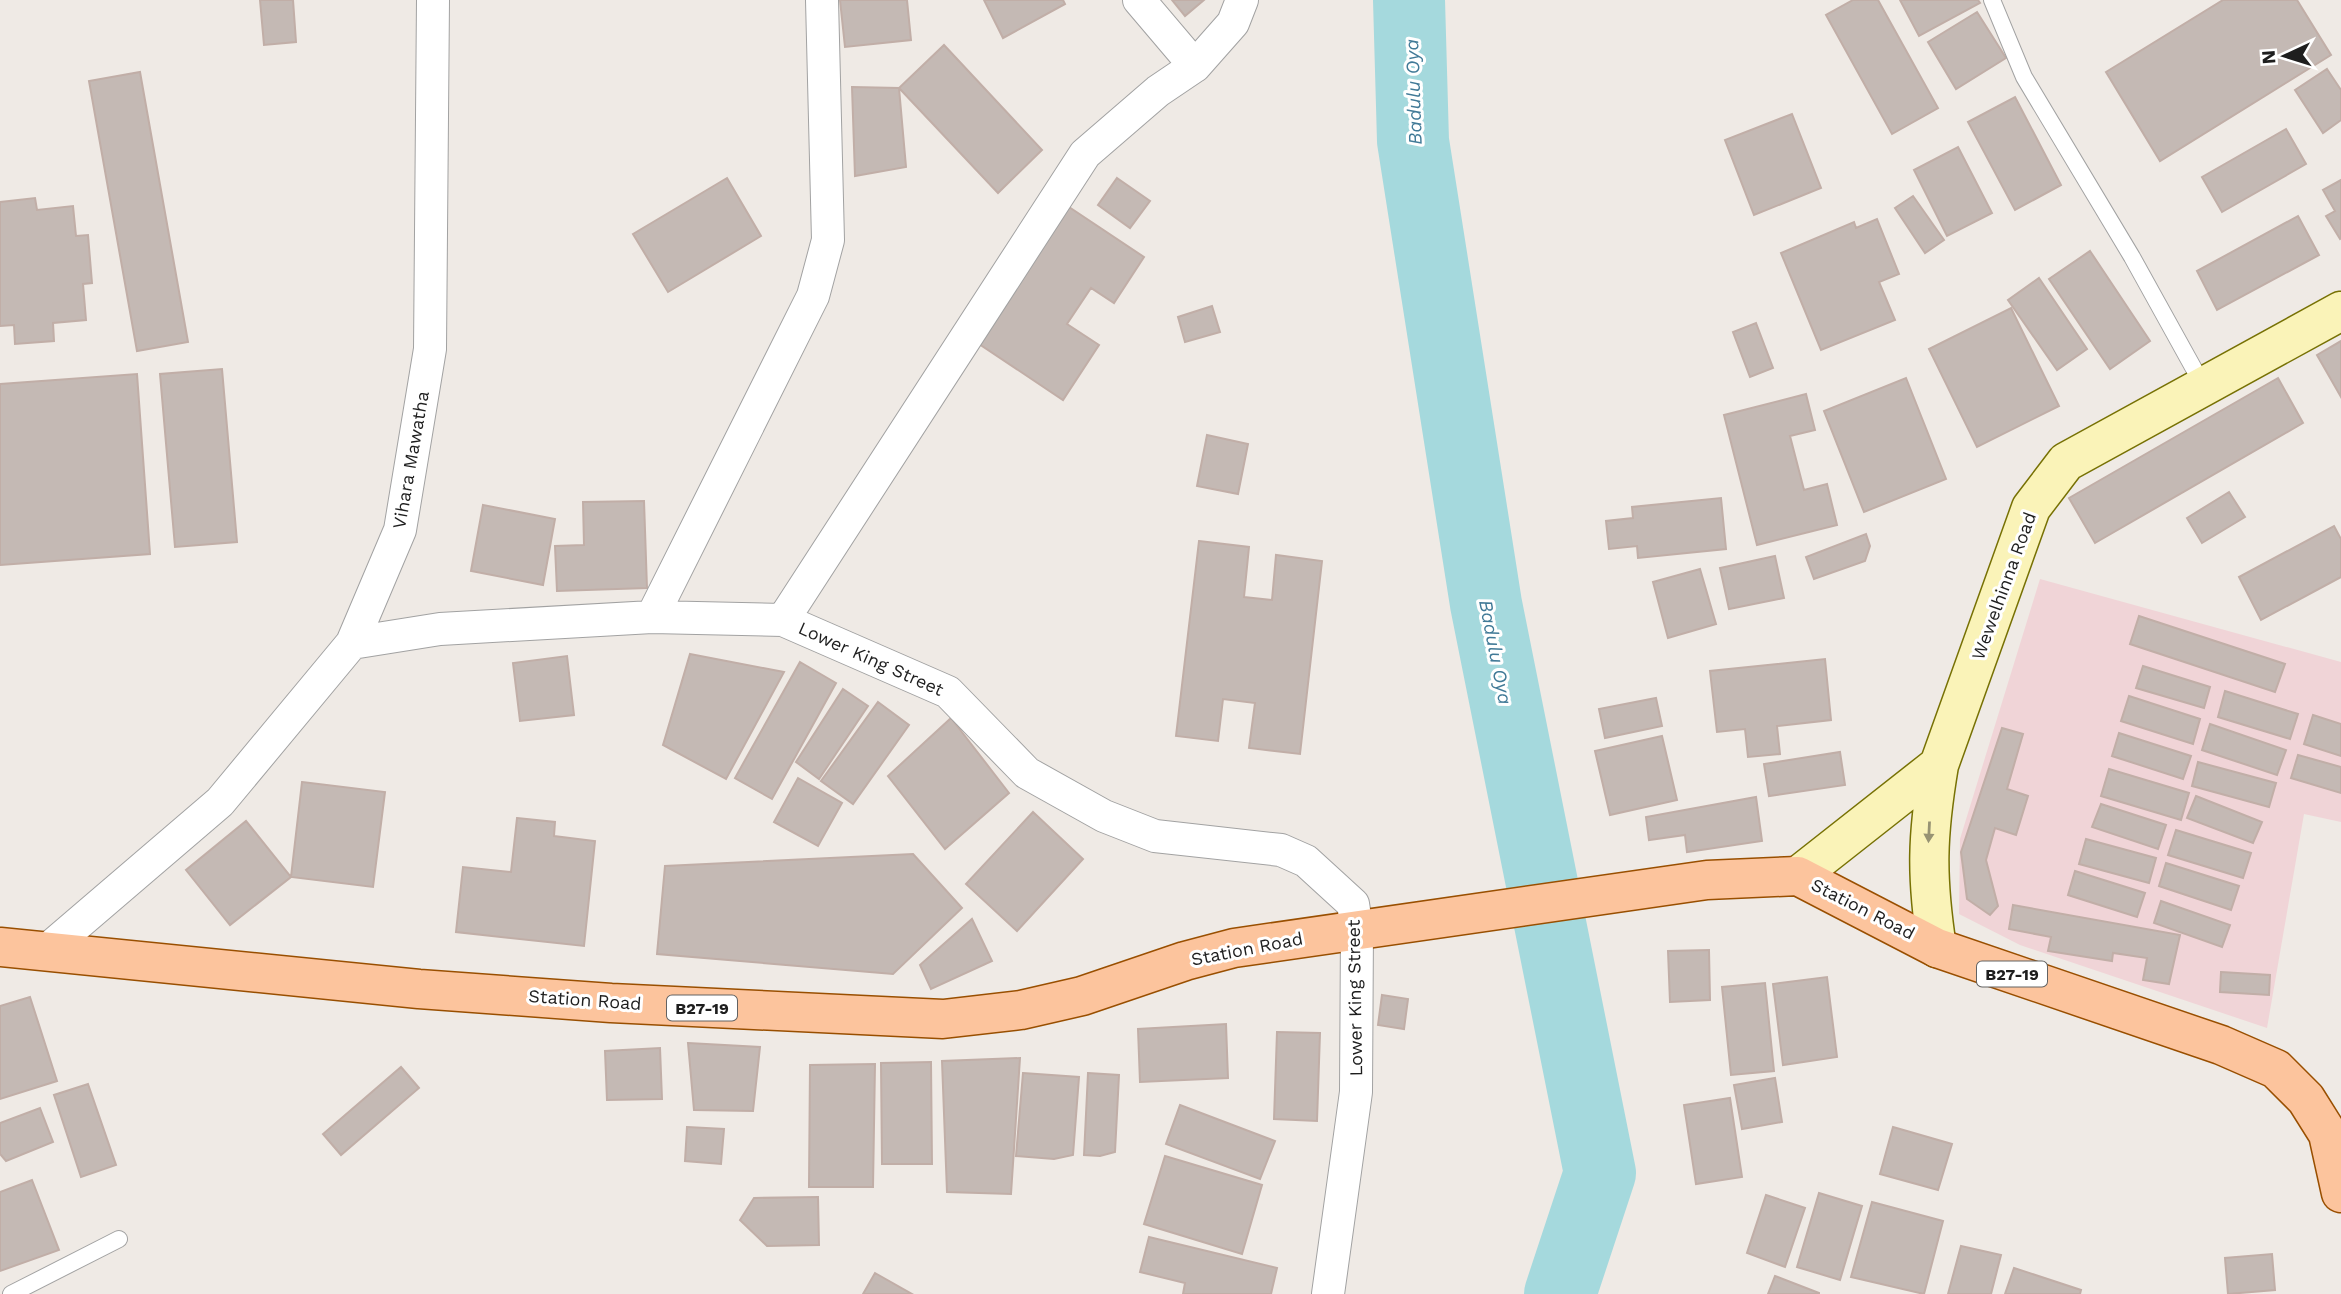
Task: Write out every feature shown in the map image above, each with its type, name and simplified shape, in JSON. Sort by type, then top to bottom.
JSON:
[{"type":"main road","name":"Station Road","points":[[0,947],[419,989],[625,1003],[943,1019],[1021,1010],[1082,996],[1185,961],[1234,948],[1609,892],[1707,880],[1798,876],[1937,948],[2221,1045],[2276,1069],[2306,1099],[2328,1135],[2341,1193]]},
{"type":"street","name":"Vihara Mawatha","points":[[46,951],[220,802],[352,643],[400,530],[430,349],[433,0]]},
{"type":"street","points":[[652,617],[813,296],[828,240],[822,0]]},
{"type":"street","points":[[1139,0],[1195,66]]},
{"type":"street","points":[[783,620],[1085,153],[1158,91],[1195,66],[1233,23],[1242,0]]},
{"type":"street","name":"Wewelhinna Road","points":[[1937,948],[1928,888],[1928,827],[1939,765],[2031,508],[2066,462],[2341,311]]},
{"type":"street","name":"Lower King Street","points":[[352,643],[440,629],[652,617],[783,620],[948,692],[1027,773],[1104,816],[1155,836],[1280,850],[1307,861],[1353,904],[1357,929],[1356,1092],[1328,1294]]},
{"type":"street","points":[[1798,876],[1939,765]]},
{"type":"lane","points":[[1992,0],[2024,77],[2132,257],[2204,387]]},
{"type":"lane","points":[[11,1294],[120,1238]]},
{"type":"shaded area","points":[[2040,579],[2341,662],[2341,822],[2304,814],[2267,1028],[2020,945],[1959,914],[1960,839]]},
{"type":"building","points":[[260,0],[293,0],[296,42],[264,45]]},
{"type":"building","points":[[840,0],[907,0],[911,40],[845,47]]},
{"type":"building","points":[[984,0],[1063,0],[1065,4],[1003,38]]},
{"type":"building","points":[[1172,0],[1204,0],[1185,16]]},
{"type":"building","points":[[1853,0],[1878,0],[1938,108],[1892,134],[1826,15]]},
{"type":"building","points":[[1900,0],[1978,0],[1980,3],[1919,36]]},
{"type":"building","points":[[2223,0],[2297,0],[2331,55],[2160,161],[2106,72]]},
{"type":"building","points":[[1977,12],[2006,58],[1956,89],[1928,42]]},
{"type":"building","points":[[944,45],[1042,150],[998,193],[899,88]]},
{"type":"building","points":[[2327,69],[2341,90],[2341,120],[2323,133],[2295,90]]},
{"type":"building","points":[[140,72],[188,342],[137,351],[89,81]]},
{"type":"building","points":[[852,87],[899,88],[906,167],[855,176]]},
{"type":"building","points":[[2015,97],[2061,185],[2015,210],[1968,122]]},
{"type":"building","points":[[1792,114],[1821,188],[1754,215],[1725,140]]},
{"type":"building","points":[[2286,129],[2306,164],[2222,212],[2202,177]]},
{"type":"building","points":[[1958,147],[1992,213],[1947,236],[1914,170]]},
{"type":"building","points":[[727,178],[761,236],[668,292],[633,234]]},
{"type":"building","points":[[1117,178],[1150,201],[1130,228],[1098,205]]},
{"type":"building","points":[[2341,180],[2340,239],[2326,216],[2335,211],[2323,190]]},
{"type":"building","points":[[1913,196],[1944,240],[1925,253],[1895,208]]},
{"type":"building","points":[[35,198],[37,210],[73,206],[76,236],[88,235],[92,283],[83,284],[86,320],[53,323],[54,341],[15,344],[14,325],[0,326],[0,202]]},
{"type":"building","points":[[1066,205],[1144,257],[1114,303],[1091,288],[1067,324],[1099,345],[1063,400],[976,342]]},
{"type":"building","points":[[2298,216],[2319,255],[2217,310],[2197,271]]},
{"type":"building","points":[[1877,219],[1899,274],[1879,282],[1895,320],[1821,350],[1781,253],[1854,222],[1856,228]]},
{"type":"building","points":[[2090,251],[2150,341],[2110,369],[2049,279]]},
{"type":"building","points":[[2039,278],[2087,349],[2057,370],[2008,300]]},
{"type":"building","points":[[1212,306],[1220,332],[1185,342],[1178,317]]},
{"type":"building","points":[[2011,308],[2059,406],[1977,447],[1929,349]]},
{"type":"building","points":[[1756,323],[1773,368],[1750,377],[1733,332]]},
{"type":"building","points":[[2341,341],[2341,397],[2317,355]]},
{"type":"building","points":[[222,369],[237,542],[175,547],[160,374]]},
{"type":"building","points":[[137,374],[150,554],[0,565],[0,384]]},
{"type":"building","points":[[1906,378],[1946,479],[1864,512],[1824,411]]},
{"type":"building","points":[[2278,378],[2303,423],[2095,543],[2069,498]]},
{"type":"building","points":[[1806,394],[1815,430],[1790,436],[1804,490],[1827,484],[1837,525],[1757,545],[1724,415]]},
{"type":"building","points":[[1207,435],[1248,444],[1238,494],[1197,486]]},
{"type":"building","points":[[2229,492],[2245,517],[2202,543],[2187,518]]},
{"type":"building","points":[[1721,498],[1726,549],[1638,558],[1637,546],[1609,549],[1606,521],[1633,518],[1632,507]]},
{"type":"building","points":[[644,501],[647,588],[557,591],[555,546],[584,545],[583,502]]},
{"type":"building","points":[[483,505],[555,519],[543,585],[471,571]]},
{"type":"building","points":[[2334,526],[2341,539],[2341,577],[2261,620],[2239,577]]},
{"type":"building","points":[[1866,534],[1870,546],[1865,561],[1814,579],[1806,557]]},
{"type":"building","points":[[1199,541],[1249,547],[1244,597],[1272,600],[1276,555],[1322,561],[1300,754],[1249,748],[1255,703],[1223,699],[1218,741],[1176,736]]},
{"type":"building","points":[[1775,556],[1784,598],[1729,609],[1720,568]]},
{"type":"building","points":[[1700,569],[1716,624],[1668,638],[1653,582]]},
{"type":"building","points":[[2139,616],[2285,664],[2275,692],[2130,644]]},
{"type":"building","points":[[690,654],[784,672],[726,779],[663,745]]},
{"type":"building","points":[[567,656],[574,715],[520,721],[513,663]]},
{"type":"building","points":[[1825,659],[1831,720],[1777,726],[1780,754],[1748,757],[1745,729],[1717,732],[1710,671]]},
{"type":"building","points":[[800,662],[836,683],[772,799],[735,778]]},
{"type":"building","points":[[2143,666],[2210,687],[2204,708],[2136,688]]},
{"type":"building","points":[[843,689],[868,706],[819,779],[796,762]]},
{"type":"building","points":[[2225,691],[2298,714],[2290,739],[2218,717]]},
{"type":"building","points":[[2129,696],[2200,719],[2193,744],[2121,721]]},
{"type":"building","points":[[1656,698],[1662,726],[1605,738],[1599,709]]},
{"type":"building","points":[[878,702],[909,725],[853,804],[821,781]]},
{"type":"building","points":[[2313,715],[2341,724],[2341,756],[2304,744]]},
{"type":"building","points":[[951,718],[1009,793],[945,849],[888,776]]},
{"type":"building","points":[[2210,724],[2286,750],[2277,775],[2202,750]]},
{"type":"building","points":[[2002,728],[2023,734],[2007,789],[2028,796],[2016,835],[1995,828],[1986,860],[1998,906],[1990,915],[1967,899],[1961,852]]},
{"type":"building","points":[[2119,733],[2191,756],[2183,779],[2112,756]]},
{"type":"building","points":[[1662,736],[1677,800],[1610,815],[1595,751]]},
{"type":"building","points":[[1840,752],[1845,785],[1769,796],[1764,764]]},
{"type":"building","points":[[2298,755],[2341,767],[2341,793],[2291,778]]},
{"type":"building","points":[[2198,762],[2276,783],[2269,807],[2192,786]]},
{"type":"building","points":[[2109,769],[2189,793],[2181,820],[2101,796]]},
{"type":"building","points":[[798,778],[842,803],[818,846],[774,822]]},
{"type":"building","points":[[302,782],[385,792],[373,887],[291,877]]},
{"type":"building","points":[[2196,796],[2262,822],[2253,843],[2187,818]]},
{"type":"building","points":[[1756,797],[1762,841],[1687,852],[1685,835],[1649,840],[1646,817]]},
{"type":"building","points":[[2101,804],[2166,825],[2158,849],[2092,827]]},
{"type":"building","points":[[1033,812],[1083,859],[1017,931],[966,884]]},
{"type":"building","points":[[517,818],[555,822],[554,836],[595,841],[584,946],[456,932],[463,867],[511,872]]},
{"type":"building","points":[[246,821],[291,877],[230,925],[186,870]]},
{"type":"building","points":[[2176,830],[2251,853],[2243,878],[2168,855]]},
{"type":"building","points":[[2086,839],[2156,858],[2149,883],[2079,864]]},
{"type":"building","points":[[913,854],[962,908],[893,974],[657,954],[665,866]]},
{"type":"building","points":[[2166,863],[2239,886],[2231,910],[2159,886]]},
{"type":"building","points":[[2075,871],[2145,893],[2137,917],[2068,895]]},
{"type":"building","points":[[2161,901],[2230,925],[2222,947],[2154,923]]},
{"type":"building","points":[[2013,905],[2180,935],[2169,984],[2143,980],[2147,958],[2113,953],[2112,961],[2048,951],[2051,937],[2009,929]]},
{"type":"building","points":[[972,919],[992,961],[931,989],[920,965]]},
{"type":"building","points":[[1709,950],[1710,1000],[1670,1002],[1668,951]]},
{"type":"building","points":[[2221,972],[2270,975],[2269,995],[2220,992]]},
{"type":"building","points":[[1827,977],[1837,1057],[1783,1065],[1773,984]]},
{"type":"building","points":[[1765,983],[1774,1071],[1731,1075],[1722,987]]},
{"type":"building","points":[[1382,995],[1408,999],[1404,1029],[1378,1025]]},
{"type":"building","points":[[30,997],[57,1081],[0,1099],[0,1006]]},
{"type":"building","points":[[1226,1024],[1228,1078],[1140,1082],[1138,1029]]},
{"type":"building","points":[[1277,1032],[1320,1033],[1317,1121],[1274,1119]]},
{"type":"building","points":[[688,1043],[760,1047],[753,1111],[694,1110]]},
{"type":"building","points":[[660,1048],[662,1099],[607,1100],[605,1051]]},
{"type":"building","points":[[1020,1058],[1011,1194],[947,1192],[942,1061]]},
{"type":"building","points":[[931,1062],[932,1164],[882,1164],[881,1063]]},
{"type":"building","points":[[875,1064],[873,1187],[809,1187],[810,1065]]},
{"type":"building","points":[[401,1067],[419,1088],[341,1155],[323,1134]]},
{"type":"building","points":[[1023,1073],[1079,1077],[1073,1155],[1054,1159],[1016,1156]]},
{"type":"building","points":[[1088,1073],[1119,1075],[1115,1152],[1100,1156],[1084,1155]]},
{"type":"building","points":[[1775,1078],[1782,1122],[1742,1129],[1734,1085]]},
{"type":"building","points":[[88,1084],[116,1165],[81,1177],[54,1095]]},
{"type":"building","points":[[1730,1098],[1742,1177],[1696,1184],[1684,1105]]},
{"type":"building","points":[[1180,1105],[1275,1141],[1260,1179],[1166,1144]]},
{"type":"building","points":[[40,1108],[53,1142],[6,1161],[0,1154],[0,1123]]},
{"type":"building","points":[[687,1127],[724,1129],[721,1164],[685,1161]]},
{"type":"building","points":[[1893,1127],[1952,1144],[1938,1190],[1880,1174]]},
{"type":"building","points":[[1165,1156],[1262,1185],[1242,1254],[1144,1224]]},
{"type":"building","points":[[32,1180],[59,1250],[0,1271],[0,1192]]},
{"type":"building","points":[[1819,1193],[1862,1206],[1840,1280],[1797,1267]]},
{"type":"building","points":[[1766,1195],[1805,1208],[1785,1267],[1747,1253]]},
{"type":"building","points":[[818,1197],[819,1245],[767,1246],[740,1220],[754,1198]]},
{"type":"building","points":[[1872,1202],[1943,1221],[1924,1294],[1851,1277]]},
{"type":"building","points":[[1149,1237],[1277,1268],[1271,1294],[1183,1294],[1185,1283],[1140,1272]]},
{"type":"building","points":[[1961,1246],[2001,1255],[1991,1294],[1948,1294]]},
{"type":"building","points":[[2272,1254],[2275,1290],[2228,1294],[2225,1258]]},
{"type":"building","points":[[2014,1268],[2081,1290],[2080,1294],[2005,1294]]},
{"type":"building","points":[[875,1273],[912,1294],[863,1294]]},
{"type":"building","points":[[1775,1276],[1819,1293],[1819,1294],[1768,1294]]},
{"type":"waterway","name":"Badulu Oya","points":[[1409,0],[1413,141],[1486,604],[1600,1173],[1560,1294]]}]
